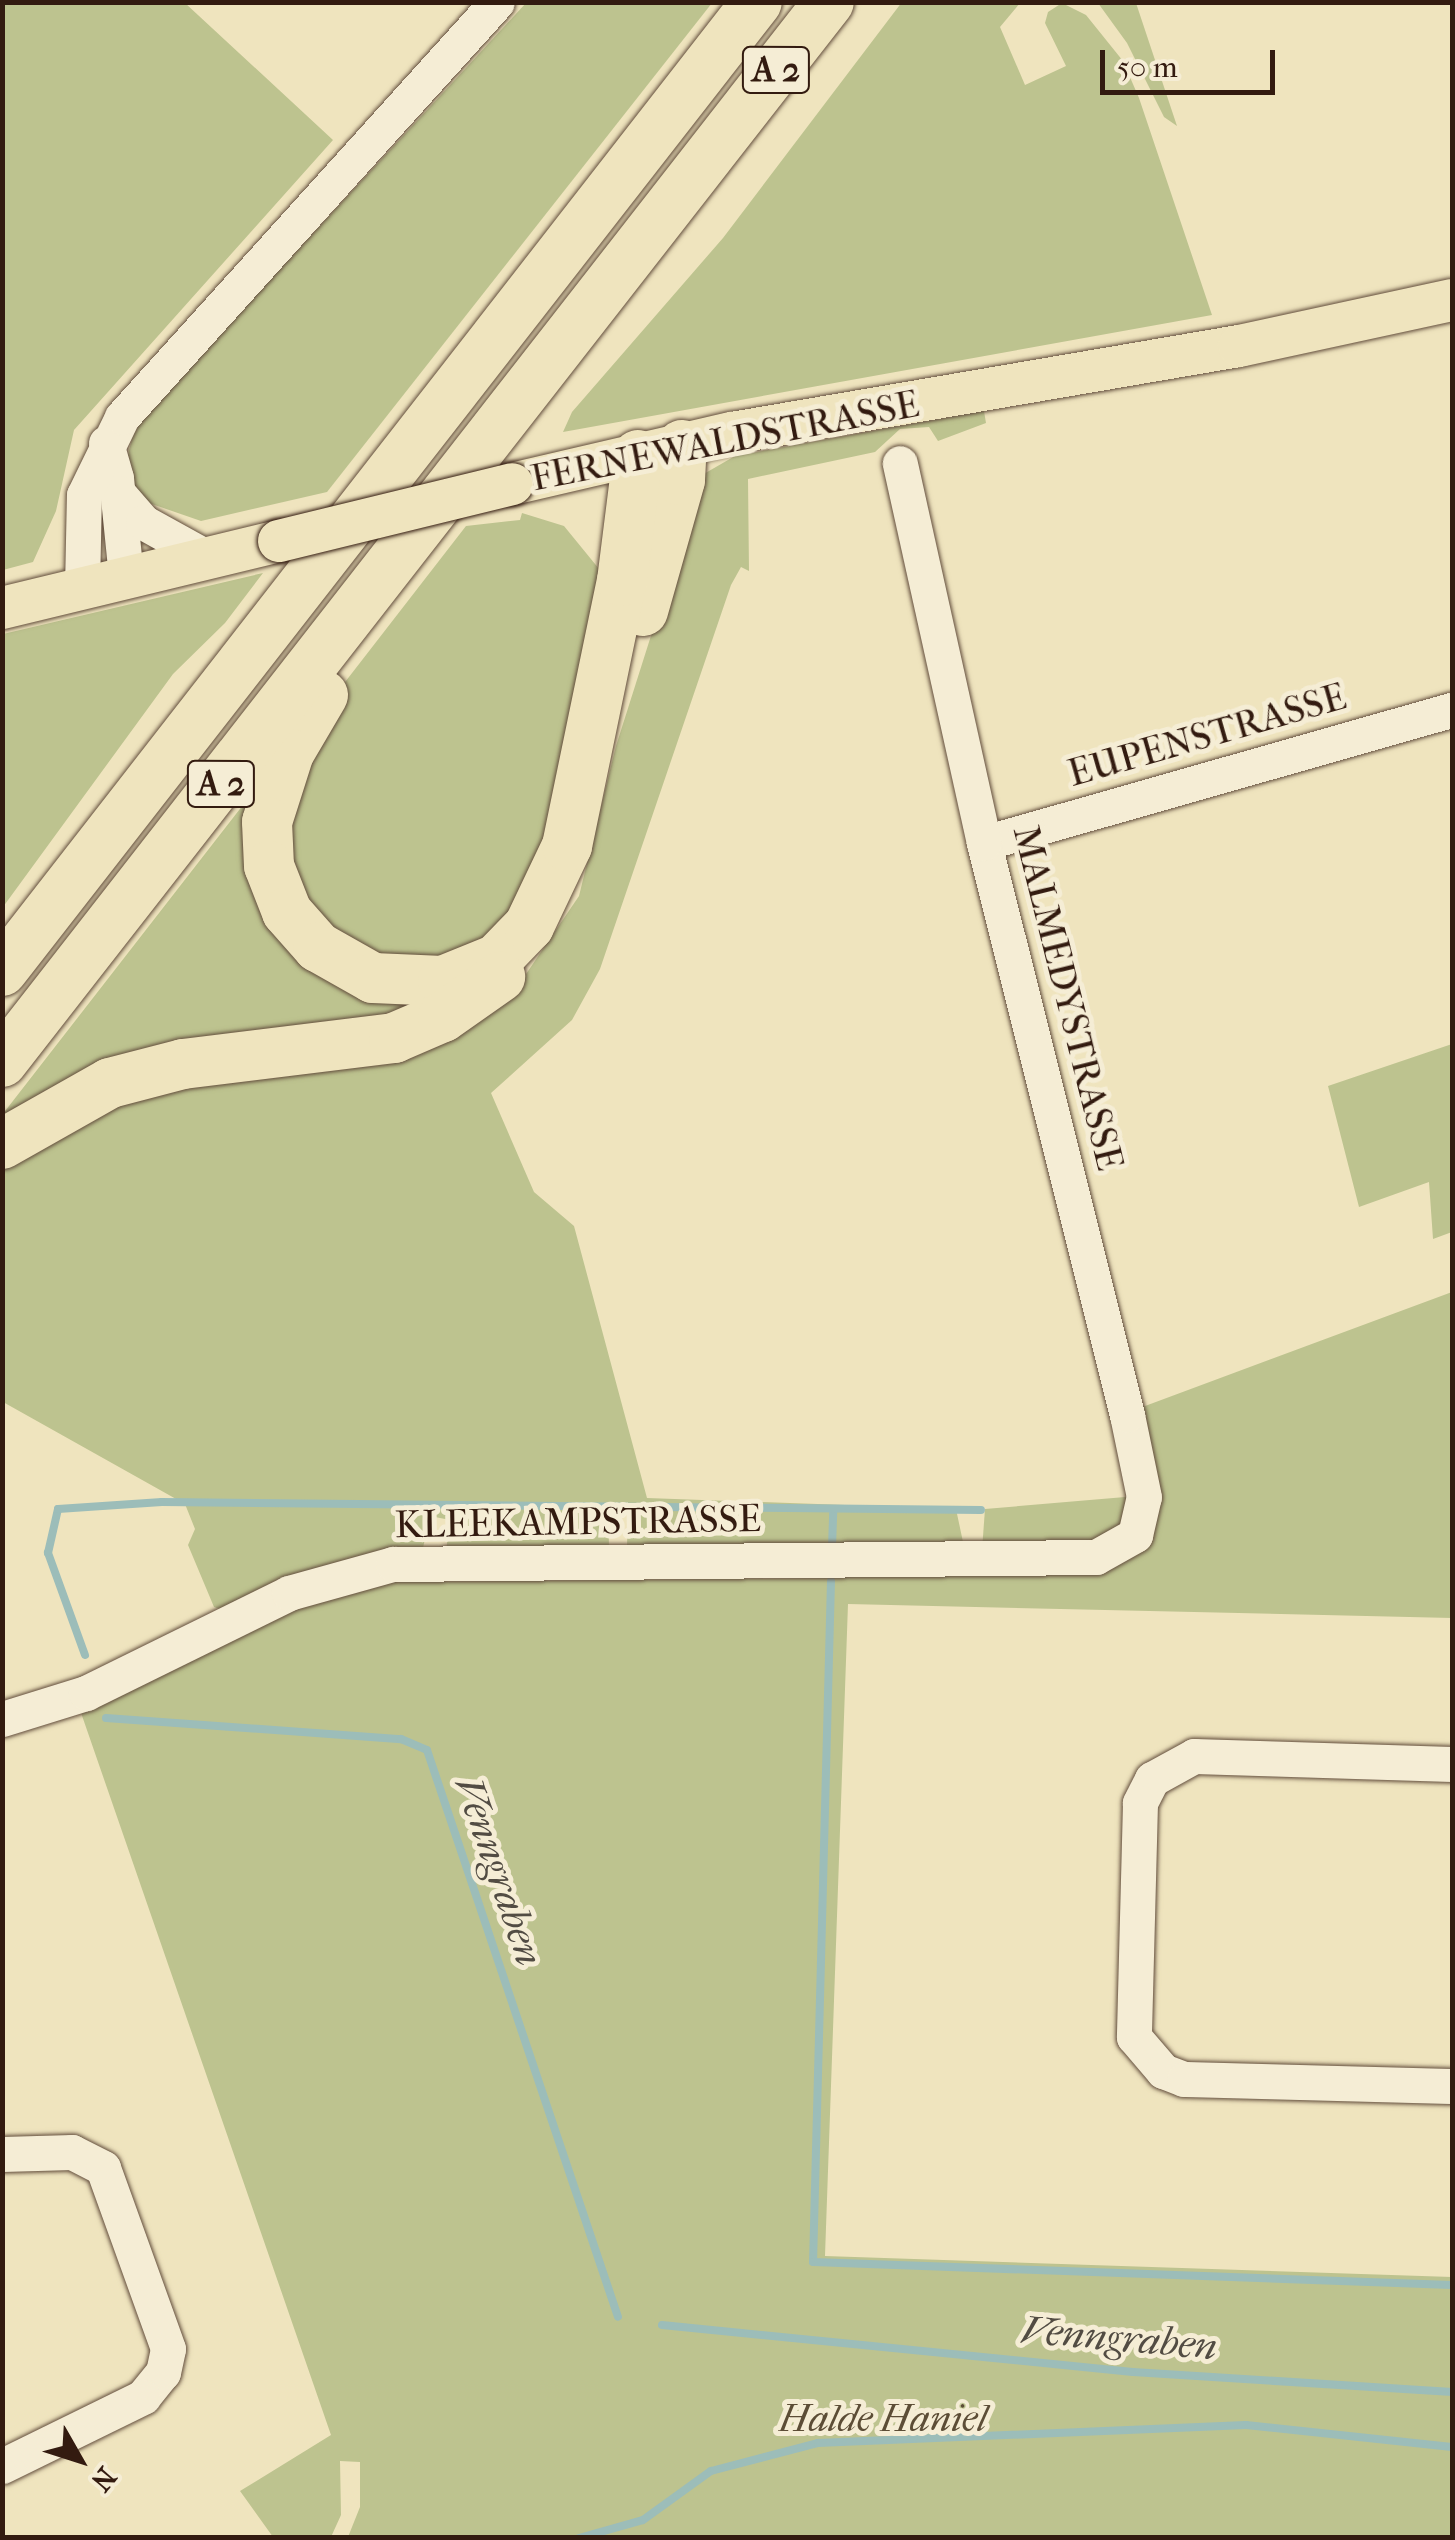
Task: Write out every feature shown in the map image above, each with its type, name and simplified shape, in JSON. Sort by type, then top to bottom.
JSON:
[{"type":"highway","name":"A 2","points":[[2,971],[757,2]]},
{"type":"highway","name":"A 2","points":[[2,1062],[829,2]]},
{"type":"highway","points":[[438,505],[436,548],[298,737],[274,793],[266,836],[274,883],[307,936],[359,973],[416,983],[458,978],[508,950],[529,926],[562,863],[660,450]]},
{"type":"highway","points":[[2,1144],[80,1096],[142,1072],[394,1038],[463,1005],[510,968],[556,909],[576,862],[680,480],[660,450]]},
{"type":"main road","name":"FERNEWALDSTRASSE","points":[[2,608],[660,450],[1239,346],[1452,300]]},
{"type":"street","points":[[82,588],[81,511],[106,443],[161,369],[496,2]]},
{"type":"street","points":[[106,443],[118,493],[126,577]]},
{"type":"street","name":"MALMEDYSTRASSE","points":[[900,464],[984,843],[1144,1497],[1139,1528],[1123,1547]]},
{"type":"street","points":[[118,493],[142,522],[208,558]]},
{"type":"street","name":"EUPENSTRASSE","points":[[984,843],[1452,710]]},
{"type":"street","name":"KLEEKAMPSTRASSE","points":[[2,1719],[86,1692],[290,1594],[393,1564],[1078,1557],[1123,1547]]},
{"type":"street","points":[[1452,1764],[1194,1756],[1152,1779],[1140,1803],[1134,2037],[1163,2071],[1184,2078],[1452,2086]]},
{"type":"street","points":[[2,2154],[72,2152],[104,2168],[168,2349],[163,2372],[143,2397],[2,2466]]},
{"type":"green space","points":[[3,2],[185,3],[333,140],[74,430],[56,511],[33,562],[3,570]]},
{"type":"green space","points":[[902,2],[1020,3],[1000,27],[1025,85],[1066,66],[1045,23],[1048,12],[1062,3],[1086,15],[1123,61],[1139,98],[1212,315],[563,432],[572,412],[723,238]]},
{"type":"green space","points":[[526,3],[712,3],[327,492],[201,521],[146,502],[132,484],[127,459],[135,426]]},
{"type":"green space","points":[[1098,3],[1136,3],[1177,126],[1164,117],[1127,43]]},
{"type":"green space","points":[[984,411],[986,423],[938,441],[929,427],[900,429],[875,452],[748,479],[749,571],[741,567],[731,585],[600,969],[572,1020],[491,1093],[534,1192],[574,1226],[647,1498],[956,1509],[963,1542],[627,1548],[628,1502],[608,1503],[609,1547],[446,1551],[450,1520],[430,1516],[423,1548],[228,1612],[214,1607],[188,1545],[195,1529],[185,1504],[3,1402],[3,1162],[89,1113],[524,977],[579,896],[616,746],[702,475],[735,456]]},
{"type":"green space","points":[[522,513],[564,526],[604,575],[581,756],[500,940],[405,969],[329,936],[290,874],[282,843],[335,695],[466,526],[520,520]]},
{"type":"green space","points":[[263,573],[225,623],[173,674],[3,907],[3,634]]},
{"type":"green space","points":[[264,778],[274,903],[441,1009],[2,1115]]},
{"type":"green space","points":[[1452,1044],[1452,1232],[1433,1239],[1429,1182],[1359,1207],[1328,1086]]},
{"type":"green space","name":"Halde Haniel","points":[[1452,1292],[1452,1618],[848,1604],[825,2256],[1452,2277],[1452,2537],[348,2537],[360,2507],[360,2462],[340,2461],[341,2515],[331,2537],[273,2537],[240,2491],[331,2435],[79,1707],[264,1616],[384,1582],[832,1578],[1142,1546],[1137,1409]]},
{"type":"green space","points":[[1137,1496],[1113,1543],[982,1550],[985,1509]]},
{"type":"waterway","points":[[85,1655],[48,1553],[58,1509],[162,1502],[981,1510]]},
{"type":"waterway","points":[[832,1547],[833,1510]]},
{"type":"waterway","points":[[831,1581],[813,2262],[1452,2285]]},
{"type":"waterway","name":"Venngraben","points":[[106,1718],[401,1739],[427,1750],[618,2317]]},
{"type":"waterway","name":"Venngraben","points":[[662,2325],[1133,2372],[1452,2392]]},
{"type":"waterway","points":[[579,2538],[643,2520],[711,2471],[818,2443],[1246,2425],[1452,2447]]}]
